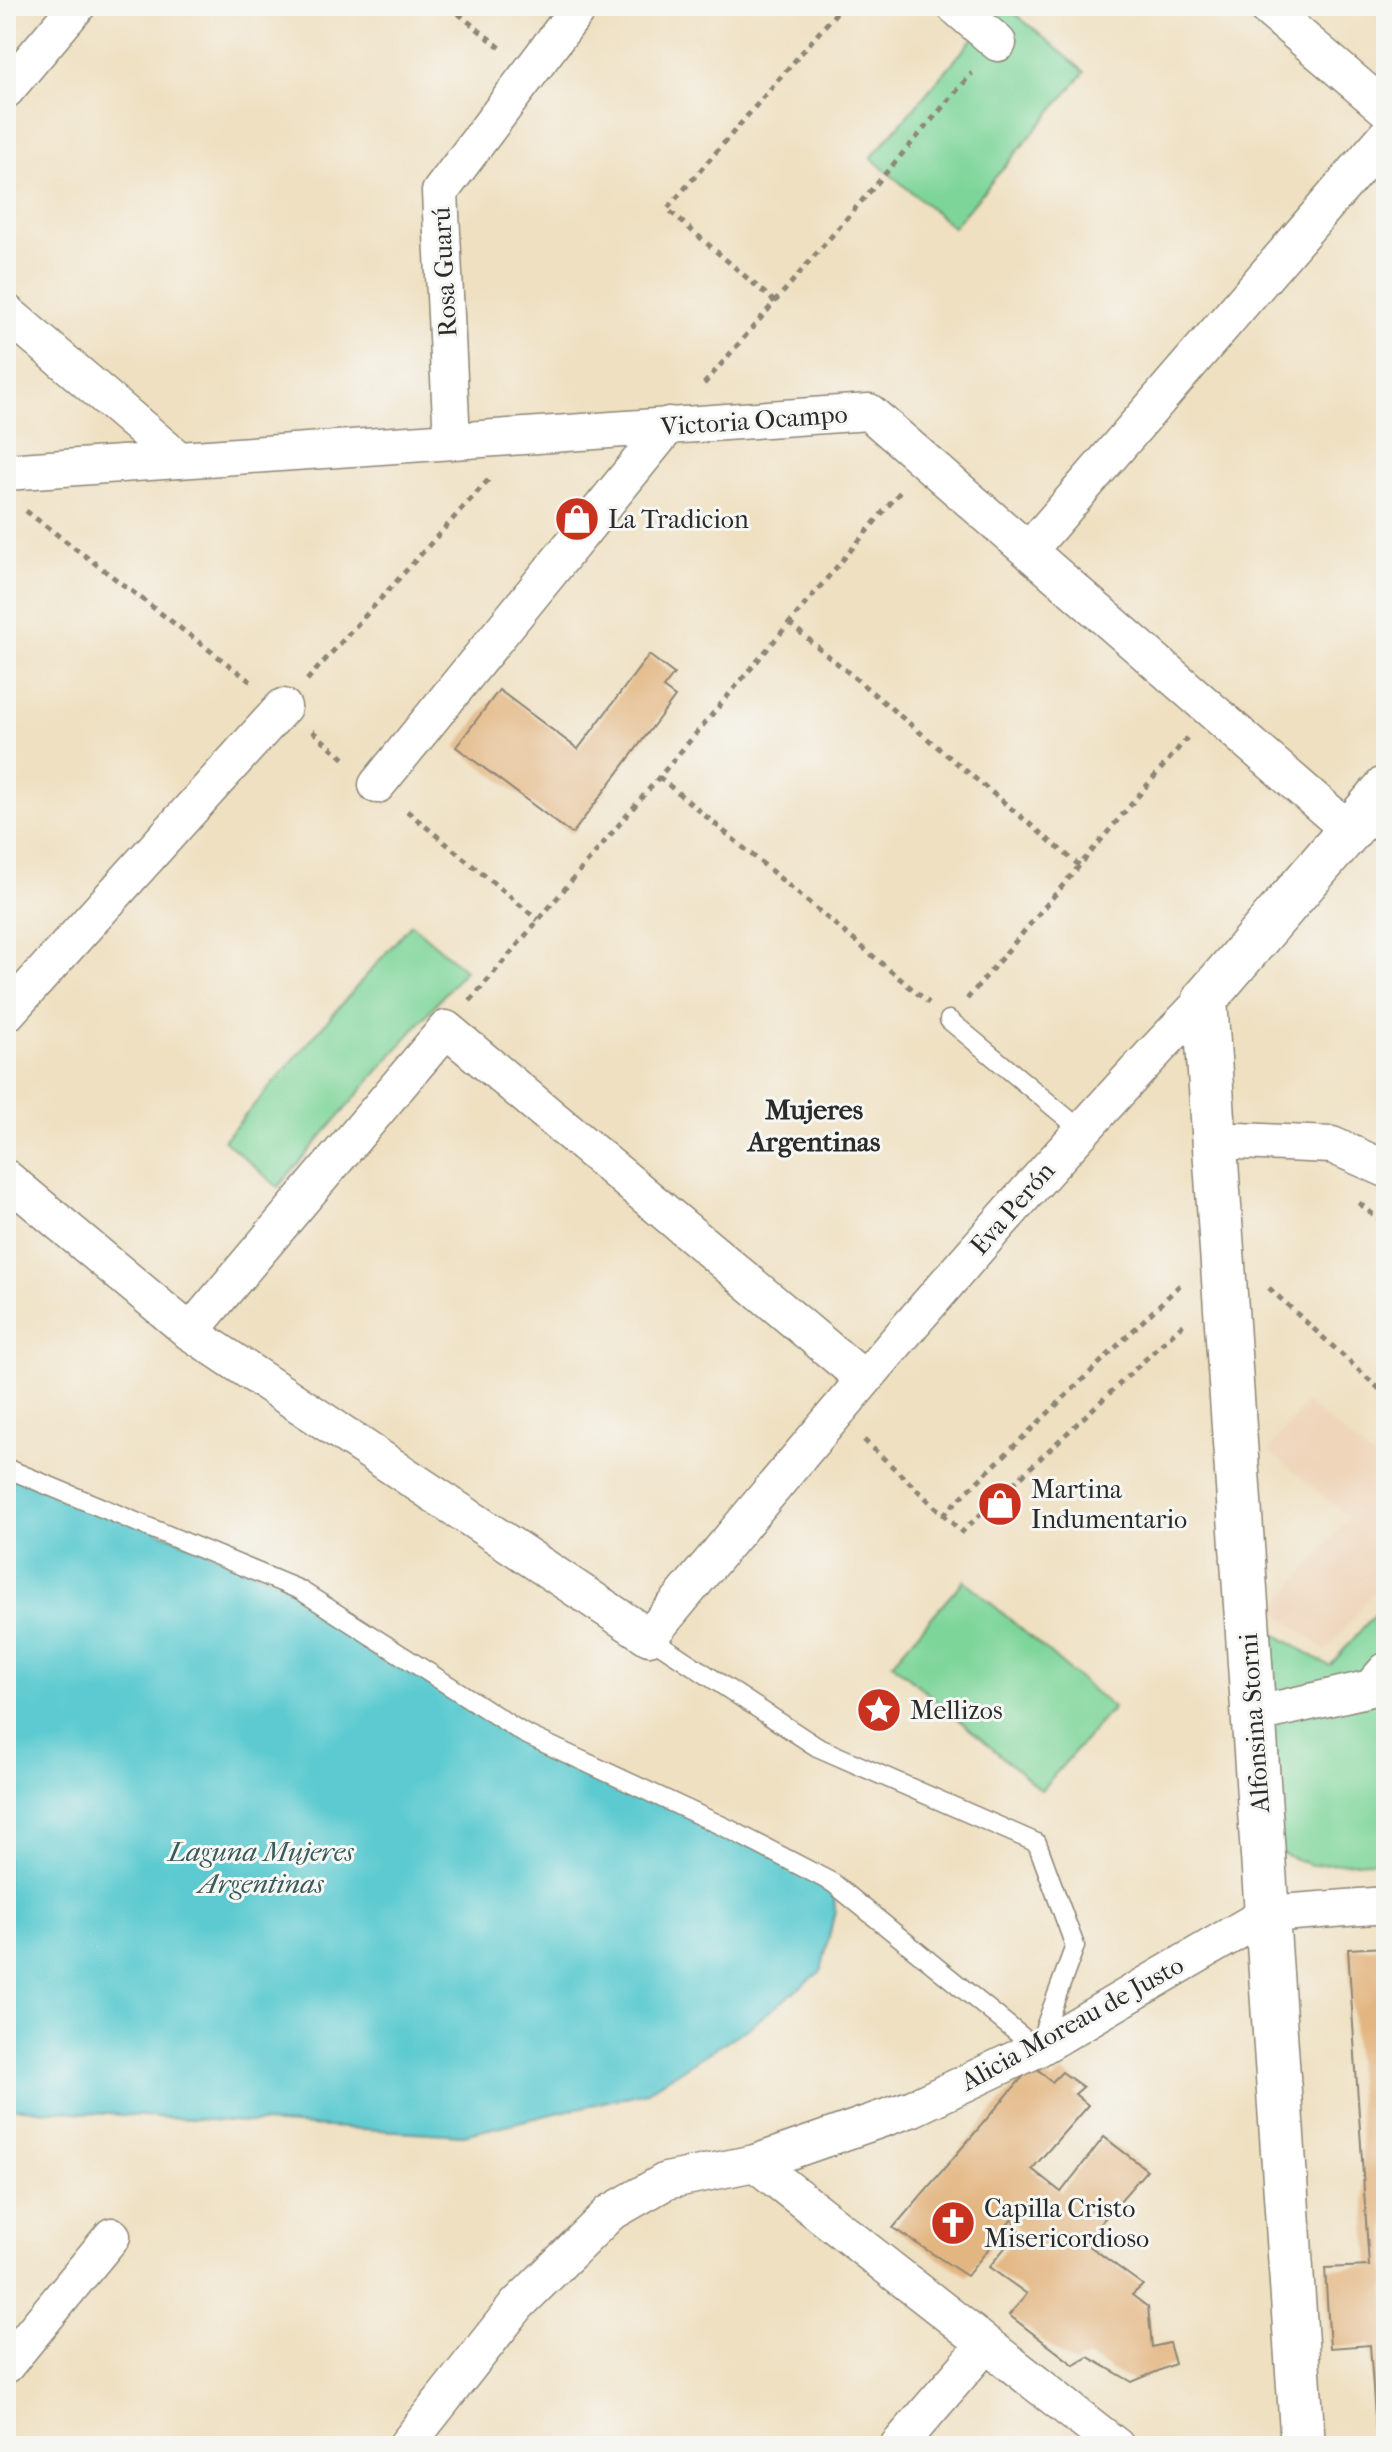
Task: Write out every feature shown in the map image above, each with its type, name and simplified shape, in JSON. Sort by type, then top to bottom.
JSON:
[{"type":"street","points":[[6,90],[77,6]]},
{"type":"street","name":"Rosa Guarú","points":[[452,440],[440,192],[580,6]]},
{"type":"street","points":[[955,6],[998,43]]},
{"type":"street","points":[[1265,6],[1386,109]]},
{"type":"street","points":[[1029,550],[1386,136]]},
{"type":"street","points":[[6,312],[179,460]]},
{"type":"street","name":"Victoria Ocampo","points":[[6,472],[869,412],[1348,829]]},
{"type":"street","points":[[377,785],[669,425]]},
{"type":"street","points":[[6,1014],[283,707]]},
{"type":"street","name":"Eva Perón","points":[[649,1637],[835,1412],[1080,1129],[1205,999],[1386,788]]},
{"type":"street","name":"Alfonsina Storni","points":[[1205,999],[1303,2446]]},
{"type":"street","points":[[190,1332],[446,1029],[864,1379]]},
{"type":"street","points":[[1214,1140],[1332,1145],[1386,1169]]},
{"type":"street","points":[[6,1178],[190,1332],[649,1637]]},
{"type":"street","points":[[1253,1715],[1371,1688],[1386,1671]]},
{"type":"street","name":"Alicia Moreau de Justo","points":[[406,2446],[517,2305],[610,2213],[666,2181],[755,2163],[913,2108],[1037,2049],[1267,1914],[1386,1905]]},
{"type":"street","points":[[755,2163],[1116,2446]]},
{"type":"street","points":[[6,2365],[112,2236]]},
{"type":"street","points":[[898,2446],[985,2345]]},
{"type":"lane","points":[[949,1020],[1080,1129]]},
{"type":"lane","points":[[6,1468],[300,1590],[523,1733],[731,1830],[833,1883],[1037,2049],[1075,1946],[1037,1843],[817,1747],[649,1637]]},
{"type":"path","points":[[449,6],[530,72]]},
{"type":"path","points":[[775,302],[667,209],[842,6]]},
{"type":"path","points":[[669,425],[998,43]]},
{"type":"path","points":[[446,1029],[927,461]]},
{"type":"path","points":[[19,506],[283,707]]},
{"type":"path","points":[[789,623],[1080,866]]},
{"type":"path","points":[[659,777],[949,1020],[1211,709]]},
{"type":"path","points":[[1223,1264],[1386,1395]]},
{"type":"path","points":[[943,1515],[1223,1264]]},
{"type":"path","points":[[835,1412],[962,1532],[1223,1264]]},
{"type":"shaded area","points":[[1306,1403],[1386,1468],[1386,1576],[1326,1651],[1274,1609],[1349,1517],[1268,1451]]},
{"type":"green space","points":[[1001,6],[1006,6],[1085,72],[953,227],[871,158]]},
{"type":"green space","points":[[411,924],[465,970],[278,1187],[224,1140]]},
{"type":"green space","points":[[964,1580],[1113,1708],[1041,1790],[892,1663]]},
{"type":"green space","points":[[1386,1601],[1386,1860],[1310,1865],[1281,1853],[1262,1655],[1273,1633],[1330,1666]]},
{"type":"water","name":"Laguna Mujeres Argentinas","points":[[6,1468],[300,1590],[523,1733],[833,1883],[835,1911],[821,1971],[752,2025],[646,2092],[463,2135],[6,2108]]},
{"type":"building","points":[[649,655],[674,674],[663,688],[675,697],[572,834],[456,747],[499,690],[578,749]]},
{"type":"building","points":[[1386,1947],[1386,2446],[1377,2446],[1370,2345],[1330,2348],[1325,2268],[1369,2266],[1348,1949]]},
{"type":"building","name":"Capilla Cristo Misericordioso","points":[[1033,2065],[1052,2082],[1062,2072],[1083,2087],[1075,2094],[1088,2105],[1032,2169],[1061,2192],[1104,2137],[1147,2170],[1084,2242],[1143,2285],[1132,2295],[1148,2307],[1152,2347],[1169,2343],[1175,2364],[1132,2382],[1088,2357],[1074,2365],[1009,2315],[1027,2294],[989,2267],[1019,2231],[1012,2219],[967,2276],[893,2228]]},
{"type":"place","name":"La Tradicion","points":[[577,519]]},
{"type":"place","name":"Martina Indumentario","points":[[1000,1504]]},
{"type":"place","name":"Mellizos","points":[[879,1710]]},
{"type":"place","name":"Capilla Cristo Misericordioso","points":[[953,2223]]},
{"type":"district","name":"Mujeres Argentinas","points":[[814,1125]]}]
